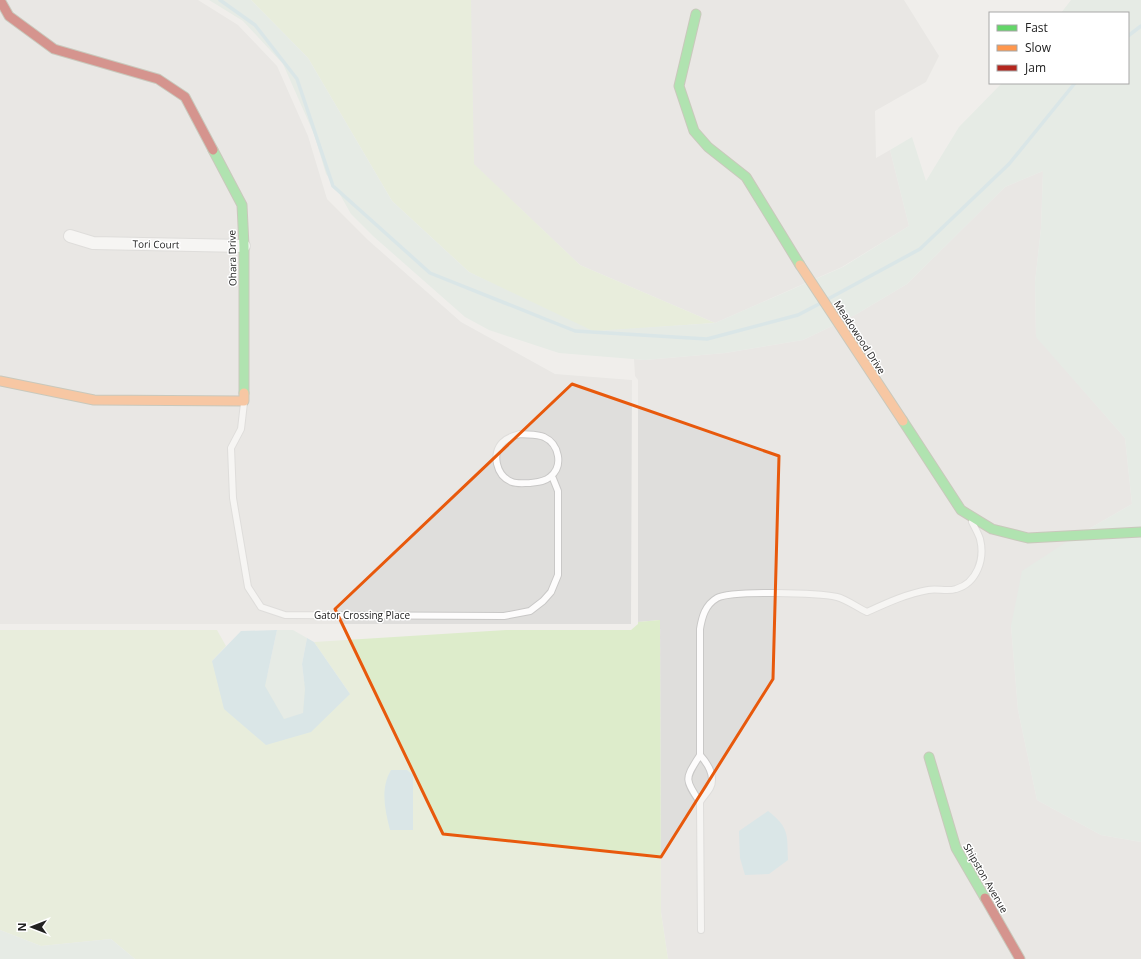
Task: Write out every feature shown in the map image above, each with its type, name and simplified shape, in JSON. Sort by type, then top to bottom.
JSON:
[{"type":"street","name":"Ohara Drive","points":[[0,0],[9,16],[54,49],[158,79],[185,97],[242,205],[244,246],[244,401]]},
{"type":"street","name":"Meadowood Drive","points":[[696,14],[679,86],[694,131],[708,147],[746,177],[808,278],[961,510],[992,529],[1028,538],[1141,532]]},
{"type":"street","name":"Tori Court","points":[[70,236],[93,244],[244,246]]},
{"type":"street","points":[[0,381],[94,400],[244,401]]},
{"type":"street","name":"Shipston Avenue","points":[[929,757],[956,848],[1020,959]]},
{"type":"lane","name":"Gator Crossing Place","points":[[244,401],[241,429],[231,448],[233,498],[248,587],[261,607],[285,615],[504,616],[530,611],[543,601],[551,592],[558,575],[558,491],[552,476]]},
{"type":"lane","points":[[520,434],[542,436],[551,441],[556,449],[558,458],[557,468],[552,476],[544,482],[512,482],[504,477],[498,469],[496,460],[497,450],[502,442],[510,436],[520,434]]},
{"type":"lane","points":[[701,930],[700,802],[688,784],[688,779],[690,770],[700,755],[700,629],[702,618],[707,607],[718,597],[739,593],[812,594],[838,598],[867,612],[910,594],[929,590],[955,589],[968,583],[976,574],[981,560],[980,539],[970,515]]},
{"type":"lane","points":[[700,755],[707,763],[711,772],[712,780],[710,788],[700,802]]},
{"type":"highlighted area","points":[[572,384],[779,456],[773,679],[661,857],[443,834],[335,609]]},
{"type":"shaded area","points":[[0,0],[198,0],[238,25],[277,66],[308,136],[327,199],[368,240],[461,322],[555,374],[632,380],[631,624],[0,624]]},
{"type":"shaded area","points":[[209,0],[251,0],[308,58],[392,201],[469,272],[593,331],[715,323],[843,267],[909,226],[890,150],[912,137],[926,181],[959,127],[1001,84],[1129,84],[1129,12],[1062,12],[1071,0],[1141,0],[1141,842],[1101,835],[1037,800],[1018,710],[1011,626],[1022,571],[1068,541],[1132,504],[1125,438],[1036,337],[1035,282],[1041,228],[1043,171],[1005,187],[907,284],[855,315],[803,340],[725,353],[645,360],[559,353],[489,330],[465,317],[373,236],[351,214],[334,184],[326,174],[314,134],[283,64],[243,21]]},
{"type":"shaded area","points":[[468,0],[904,0],[939,56],[926,82],[875,111],[876,158],[890,150],[909,226],[842,267],[715,323],[580,265],[473,164]]},
{"type":"shaded area","points":[[1043,171],[1041,228],[1035,282],[1036,336],[1125,438],[1132,504],[1068,541],[1011,626],[1018,710],[1037,800],[1101,835],[1141,842],[1141,959],[668,959],[661,912],[660,620],[638,622],[638,380],[635,376],[634,359],[645,360],[725,353],[803,340],[855,315],[907,284],[1005,187]]},
{"type":"shaded area","points":[[277,630],[293,630],[307,638],[302,664],[305,689],[303,714],[284,719],[265,686]]},
{"type":"shaded area","points":[[0,930],[41,946],[111,939],[135,959],[0,959]]},
{"type":"green space","points":[[251,0],[471,0],[474,164],[580,265],[715,323],[589,332],[469,272],[392,201],[308,58]]},
{"type":"green space","points":[[660,620],[661,912],[668,959],[135,959],[111,939],[41,946],[0,930],[0,630],[217,630],[226,646],[212,661],[350,694],[314,642],[506,630],[631,630],[638,624],[638,622]]},
{"type":"water","points":[[277,630],[265,686],[284,719],[303,713],[305,689],[302,664],[307,638],[314,642],[350,694],[311,732],[266,745],[224,709],[212,661],[241,631]]},
{"type":"water","points":[[391,770],[407,770],[413,775],[413,830],[390,830],[384,800],[386,785]]},
{"type":"water","points":[[768,811],[784,827],[788,844],[788,860],[769,874],[745,875],[740,858],[739,831]]},
{"type":"waterway","points":[[220,0],[255,25],[297,79],[333,186],[430,273],[575,331],[707,339],[798,315],[819,304]]},
{"type":"waterway","points":[[1129,35],[1141,26]]},
{"type":"waterway","points":[[828,299],[920,249],[1009,164],[1074,84]]},
{"type":"traffic: fast","points":[[696,14],[679,86],[694,131],[708,147],[746,177],[800,265]]},
{"type":"traffic: fast","points":[[213,150],[242,205],[244,246],[244,393]]},
{"type":"traffic: fast","points":[[903,421],[961,510],[992,529],[1028,538],[1141,532]]},
{"type":"traffic: fast","points":[[929,757],[956,848],[985,898]]},
{"type":"traffic: slow","points":[[800,265],[903,421]]},
{"type":"traffic: slow","points":[[0,381],[94,400],[244,401],[244,393]]},
{"type":"traffic: jam","points":[[0,0],[9,16],[54,49],[158,79],[185,97],[213,150]]},
{"type":"traffic: jam","points":[[985,898],[1020,959]]}]
